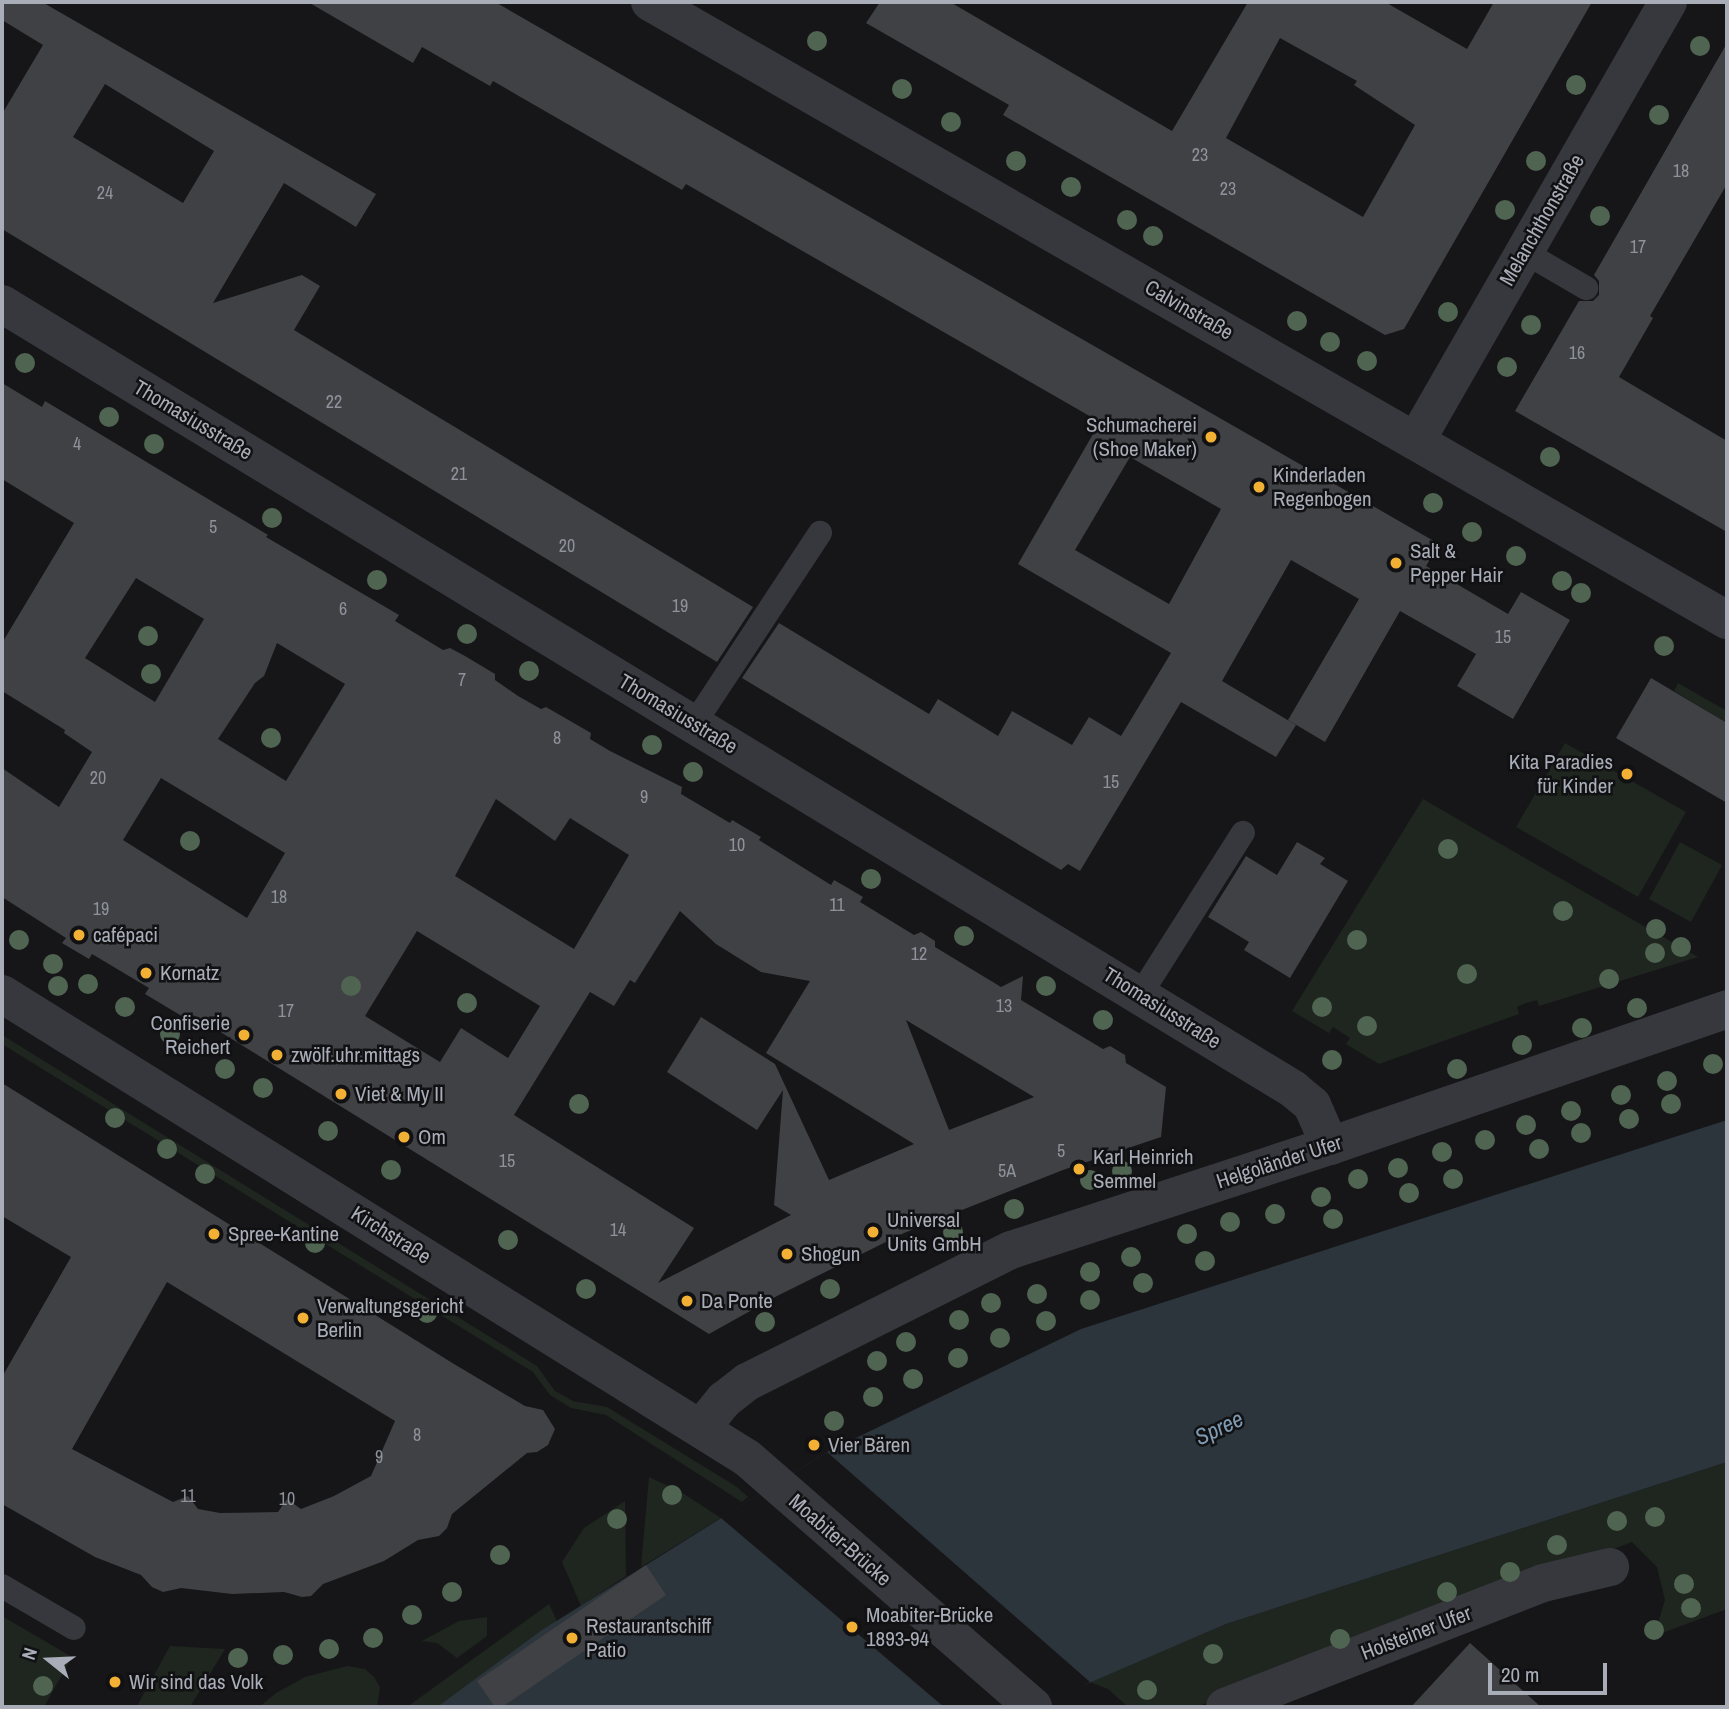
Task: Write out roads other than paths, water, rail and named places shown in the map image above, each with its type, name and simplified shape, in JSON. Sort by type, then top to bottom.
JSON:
[{"type":"street","name":"Calvinstraße","points":[[650,2],[1418,439],[1727,620]]},
{"type":"street","name":"Melanchthonstraße","points":[[1418,439],[1668,2]]},
{"type":"street","name":"Thomasiusstraße","points":[[2,304],[1293,1089],[1312,1105],[1330,1146]]},
{"type":"street","name":"Kirchstraße","points":[[2,994],[702,1427],[747,1458],[775,1484]]},
{"type":"street","name":"Helgoländer Ufer","points":[[702,1427],[724,1400],[747,1382],[1011,1250],[1330,1146],[1727,1009]]},
{"type":"street","name":"Moabiter-Brücke","points":[[775,1484],[1033,1707]]},
{"type":"street","name":"Holsteiner Ufer","points":[[1225,1707],[1543,1583],[1610,1567]]},
{"type":"lane","points":[[1524,252],[1586,288]]},
{"type":"lane","points":[[694,724],[820,533]]},
{"type":"lane","points":[[1140,995],[1243,833]]},
{"type":"lane","points":[[2,1586],[75,1628]]},
{"type":"water","name":"Spree","points":[[1727,1120],[1727,1462],[1226,1624],[1075,1689],[1042,1707],[437,1707],[542,1630],[827,1452],[1081,1329]]},
{"type":"place","name":"Schumacherei (Shoe Maker)","points":[[1211,437]]},
{"type":"place","name":"Kinderladen Regenbogen","points":[[1259,487]]},
{"type":"place","name":"Salt & Pepper Hair","points":[[1396,563]]},
{"type":"place","name":"Kita Paradies für Kinder","points":[[1627,774]]},
{"type":"place","name":"cafépaci","points":[[79,935]]},
{"type":"place","name":"Kornatz","points":[[146,973]]},
{"type":"place","name":"Confiserie Reichert","points":[[244,1035]]},
{"type":"place","name":"zwölf.uhr.mittags","points":[[277,1055]]},
{"type":"place","name":"Viet & My II","points":[[341,1094]]},
{"type":"place","name":"Om","points":[[404,1137]]},
{"type":"place","name":"Karl Heinrich Semmel","points":[[1079,1169]]},
{"type":"place","name":"Universal Units GmbH","points":[[873,1232]]},
{"type":"place","name":"Spree-Kantine","points":[[214,1234]]},
{"type":"place","name":"Shogun","points":[[787,1254]]},
{"type":"place","name":"Da Ponte","points":[[687,1301]]},
{"type":"place","name":"Verwaltungsgericht Berlin","points":[[303,1318]]},
{"type":"place","name":"Vier Bären","points":[[814,1445]]},
{"type":"place","name":"Moabiter-Brücke 1893-94","points":[[852,1627]]},
{"type":"place","name":"Restaurantschiff Patio","points":[[572,1638]]},
{"type":"place","name":"Wir sind das Volk","points":[[115,1682]]}]
